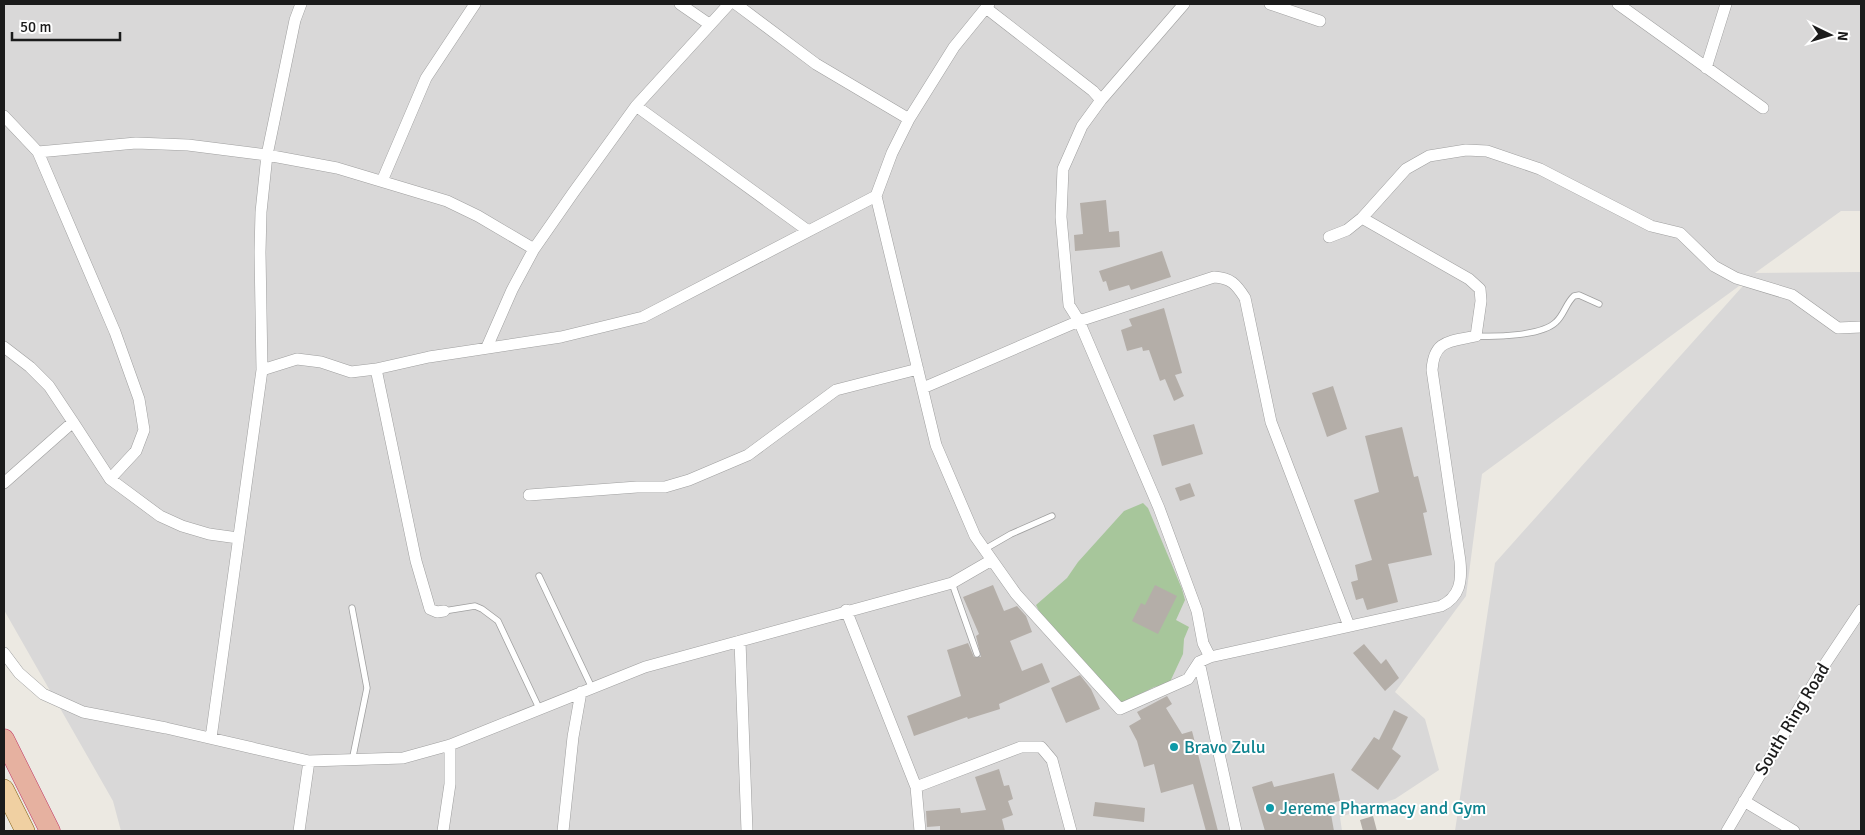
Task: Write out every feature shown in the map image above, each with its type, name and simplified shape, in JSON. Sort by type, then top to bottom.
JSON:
[{"type":"highway","points":[[4,739],[50,831]]},
{"type":"main road","points":[[4,789],[25,831]]},
{"type":"street","points":[[211,738],[262,370],[260,242],[267,155],[295,20],[301,4]]},
{"type":"street","points":[[382,182],[426,78],[475,4]]},
{"type":"street","points":[[680,4],[709,24]]},
{"type":"street","points":[[487,347],[512,290],[534,249],[636,106],[729,4]]},
{"type":"street","points":[[736,4],[816,64],[908,119]]},
{"type":"street","points":[[1184,4],[1101,100],[1082,126],[1063,170],[1061,217],[1069,305],[1079,320],[1162,518],[1197,611],[1203,643],[1210,657]]},
{"type":"street","points":[[1270,4],[1320,20]]},
{"type":"street","points":[[1618,4],[1763,108]]},
{"type":"street","points":[[1706,68],[1726,4]]},
{"type":"street","points":[[1101,100],[1093,91],[988,6],[954,47],[908,119],[892,153],[876,196],[936,445],[984,550],[990,561],[1042,626],[1120,710],[1188,679],[1198,662],[1210,657],[1440,606],[1452,600],[1459,586],[1461,574],[1460,561],[1432,370],[1433,354],[1442,345],[1476,336],[1481,301],[1480,289],[1469,280],[1362,218]]},
{"type":"street","points":[[636,106],[806,230]]},
{"type":"street","points":[[4,116],[38,152],[116,332],[139,399],[144,430],[136,451],[110,479]]},
{"type":"street","points":[[38,152],[136,144],[188,145],[267,155],[337,168],[447,201],[478,216],[534,249]]},
{"type":"street","points":[[1329,237],[1347,230],[1362,218],[1406,169],[1429,156],[1466,150],[1487,151],[1540,169],[1651,226],[1680,233],[1714,266],[1736,278],[1792,295],[1838,328],[1861,327]]},
{"type":"street","points":[[262,370],[297,359],[321,362],[351,372],[376,369],[487,347],[561,337],[643,317],[806,230],[876,196]]},
{"type":"street","points":[[923,388],[1079,320],[1214,277],[1226,278],[1236,283],[1245,298],[1270,422],[1349,626]]},
{"type":"street","points":[[4,346],[30,367],[49,386],[110,479],[160,516],[182,526],[209,534],[238,538]]},
{"type":"street","points":[[376,369],[416,560],[430,609],[444,612]]},
{"type":"street","points":[[528,495],[638,487],[665,487],[689,480],[748,455],[836,390],[918,370]]},
{"type":"street","points":[[4,483],[73,422]]},
{"type":"street","points":[[4,653],[19,673],[43,694],[83,712],[211,738],[309,761],[403,758],[450,745],[645,667],[846,610],[952,583],[990,561]]},
{"type":"street","points":[[846,610],[916,787],[920,831]]},
{"type":"street","name":"South Ring Road","points":[[1727,831],[1824,664],[1861,610]]},
{"type":"street","points":[[740,641],[746,831]]},
{"type":"street","points":[[1198,662],[1236,831]]},
{"type":"street","points":[[563,831],[573,737],[586,690]]},
{"type":"street","points":[[442,831],[450,784],[450,745]]},
{"type":"street","points":[[916,787],[1021,747],[1041,747],[1052,760],[1071,831]]},
{"type":"street","points":[[299,831],[309,761]]},
{"type":"street","points":[[1744,801],[1794,831]]},
{"type":"lane","points":[[1476,336],[1519,335],[1552,325],[1557,322],[1574,296],[1579,295],[1599,304]]},
{"type":"lane","points":[[984,550],[1011,534],[1052,516]]},
{"type":"lane","points":[[539,576],[586,690]]},
{"type":"lane","points":[[952,583],[977,654]]},
{"type":"lane","points":[[444,612],[475,606],[498,621],[539,708]]},
{"type":"lane","points":[[352,608],[367,688],[352,761]]},
{"type":"shaded area","points":[[4,4],[1861,4],[1861,211],[1841,211],[1755,273],[1861,272],[1861,831],[1455,831],[1495,563],[1750,278],[1482,474],[1466,596],[1395,692],[1425,719],[1439,770],[1395,799],[1340,817],[1342,831],[121,831],[113,801],[4,610]]},
{"type":"green space","points":[[1143,503],[1148,508],[1182,589],[1185,600],[1176,620],[1189,627],[1184,639],[1183,654],[1169,684],[1154,687],[1119,705],[1045,623],[1036,605],[1067,578],[1078,562],[1124,511]]},
{"type":"building","points":[[1106,200],[1109,232],[1119,231],[1120,247],[1075,251],[1074,235],[1083,234],[1080,203]]},
{"type":"building","points":[[1162,251],[1171,277],[1131,290],[1129,285],[1109,291],[1106,281],[1103,282],[1099,271]]},
{"type":"building","points":[[1164,308],[1182,373],[1175,375],[1184,396],[1174,401],[1165,379],[1160,381],[1149,350],[1143,351],[1142,347],[1127,351],[1121,330],[1132,326],[1129,319]]},
{"type":"building","points":[[1333,386],[1347,429],[1327,437],[1312,393]]},
{"type":"building","points":[[1194,424],[1203,454],[1162,466],[1153,435]]},
{"type":"building","points":[[1402,427],[1414,477],[1418,476],[1427,512],[1423,513],[1432,555],[1388,564],[1398,602],[1367,610],[1363,598],[1356,600],[1351,582],[1358,580],[1355,565],[1372,560],[1354,500],[1379,492],[1365,436]]},
{"type":"building","points":[[1190,483],[1195,496],[1180,501],[1175,488]]},
{"type":"building","points":[[993,585],[1004,611],[1017,606],[1026,616],[1032,632],[1010,641],[1022,671],[1042,663],[1050,682],[999,704],[1000,709],[968,719],[967,717],[914,736],[907,716],[961,696],[947,650],[968,643],[974,657],[981,657],[976,636],[979,634],[963,597]]},
{"type":"building","points":[[1155,585],[1177,596],[1158,634],[1132,621],[1141,603],[1145,605]]},
{"type":"building","points":[[1364,644],[1381,664],[1386,659],[1399,678],[1385,691],[1353,653]]},
{"type":"building","points":[[1080,675],[1091,689],[1100,709],[1066,723],[1051,688]]},
{"type":"building","points":[[1167,696],[1172,704],[1166,708],[1182,734],[1192,731],[1218,831],[1206,831],[1193,784],[1161,793],[1154,764],[1144,767],[1137,741],[1129,726],[1141,719],[1137,712]]},
{"type":"building","points":[[1394,710],[1408,717],[1392,749],[1401,756],[1378,790],[1351,770],[1374,737],[1379,740]]},
{"type":"building","points":[[999,769],[1004,786],[1009,785],[1013,799],[1008,801],[1013,815],[1002,819],[1005,831],[940,831],[940,826],[927,827],[926,811],[960,808],[961,813],[986,810],[975,777]]},
{"type":"building","points":[[1334,773],[1340,801],[1329,803],[1334,831],[1265,831],[1252,787],[1272,781],[1274,787]]},
{"type":"building","points":[[1095,802],[1145,808],[1144,822],[1093,816]]},
{"type":"building","points":[[1373,816],[1377,831],[1363,831],[1360,820]]},
{"type":"place","name":"Bravo Zulu","points":[[1174,747]]},
{"type":"place","name":"Jereme Pharmacy and Gym","points":[[1270,808]]}]
